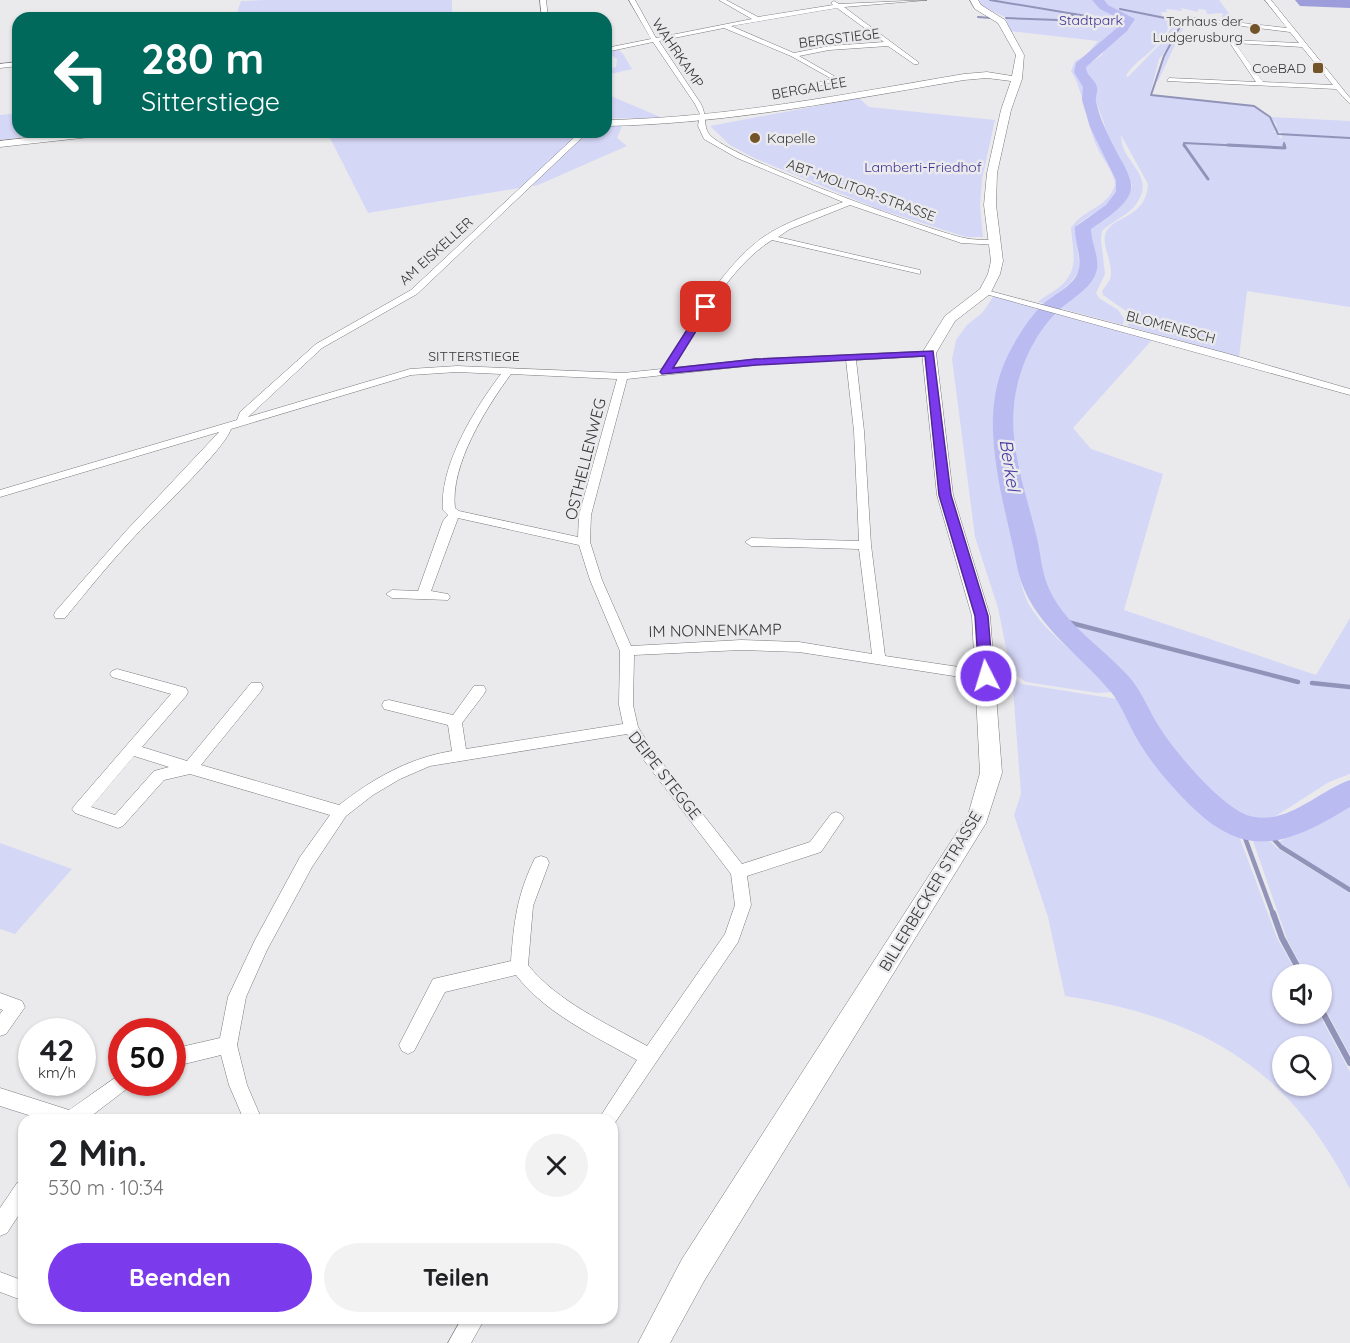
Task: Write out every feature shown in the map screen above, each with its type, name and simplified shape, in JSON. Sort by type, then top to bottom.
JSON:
[{"type":"main road","points":[[929,353],[946,324],[985,291],[994,274],[996,243],[990,205],[992,173],[1006,110],[1017,79],[1020,56],[1005,27],[997,17],[978,7],[974,0]]},
{"type":"main road","name":"BERGALLEE","points":[[612,123],[703,120],[964,77],[987,75],[1017,79]]},
{"type":"main road","points":[[0,144],[54,138]]},
{"type":"main road","name":"BILLERBECKER STRASSE","points":[[653,1343],[693,1270],[978,816],[991,772],[981,616],[945,495],[929,353]]},
{"type":"street","name":"WAHRKAMP","points":[[632,0],[655,41],[698,104],[703,120]]},
{"type":"street","points":[[722,0],[757,19]]},
{"type":"street","points":[[830,0],[916,63]]},
{"type":"street","points":[[612,49],[757,19],[838,6],[924,0]]},
{"type":"street","points":[[1268,0],[1350,102]]},
{"type":"street","points":[[1188,19],[1292,30]]},
{"type":"street","points":[[725,26],[793,55],[838,80],[798,88]]},
{"type":"street","points":[[1260,83],[1230,41],[1304,45]]},
{"type":"street","name":"BERGSTIEGE","points":[[793,55],[829,48],[888,44]]},
{"type":"street","points":[[1169,80],[1338,87]]},
{"type":"street","name":"ABT-MOLITOR-STRASSE","points":[[703,120],[702,126],[707,137],[722,147],[785,177],[964,241],[996,243]]},
{"type":"street","name":"AM EISKELLER","points":[[243,421],[244,414],[319,346],[414,292],[578,138]]},
{"type":"street","points":[[665,372],[716,292],[744,257],[769,237],[787,227],[850,202]]},
{"type":"street","points":[[769,237],[917,272]]},
{"type":"street","name":"BLOMENESCH","points":[[985,291],[1350,392]]},
{"type":"street","name":"SITTERSTIEGE","points":[[0,494],[410,372],[457,369],[623,376],[756,362],[929,353]]},
{"type":"street","points":[[851,357],[859,431],[865,545],[879,659]]},
{"type":"street","points":[[508,370],[484,404],[447,493],[449,510],[455,514],[584,542]]},
{"type":"street","name":"OSTHELLENWEG","points":[[623,376],[585,515],[584,542],[596,580],[627,651]]},
{"type":"street","points":[[60,615],[130,534],[201,460],[224,433],[226,426]]},
{"type":"street","points":[[423,595],[449,521],[455,514]]},
{"type":"street","points":[[750,542],[865,545]]},
{"type":"street","points":[[392,594],[444,597]]},
{"type":"street","name":"IM NONNENKAMP","points":[[631,728],[626,705],[627,651],[741,645],[799,648],[986,676]]},
{"type":"street","points":[[117,674],[181,692],[80,809],[118,822],[159,775],[190,768],[256,687]]},
{"type":"street","points":[[455,722],[479,690]]},
{"type":"street","points":[[389,705],[444,717],[455,722]]},
{"type":"street","points":[[455,722],[460,755]]},
{"type":"street","name":"DEIPE STEGGE","points":[[250,1114],[238,1085],[228,1045],[237,997],[261,945],[306,862],[341,812],[368,791],[395,775],[428,761],[631,728],[648,755],[739,872]]},
{"type":"street","points":[[132,750],[341,812]]},
{"type":"street","points":[[611,1114],[732,937],[743,905],[739,872],[815,847],[836,818]]},
{"type":"street","points":[[541,863],[524,902],[519,967],[534,986],[551,999],[650,1058]]},
{"type":"street","points":[[408,1045],[439,985],[519,967]]},
{"type":"street","points":[[0,1001],[16,1007],[0,1029]]},
{"type":"street","points":[[186,1055],[228,1045]]},
{"type":"street","points":[[79,1114],[108,1092]]},
{"type":"street","points":[[0,1097],[52,1114]]},
{"type":"street","points":[[0,1226],[18,1199]]},
{"type":"street","points":[[0,1282],[18,1289]]},
{"type":"street","points":[[459,1343],[469,1324]]},
{"type":"green space","points":[[452,0],[452,12],[237,12],[241,1]]},
{"type":"green space","name":"Stadtpark","points":[[1219,0],[1234,20],[1222,17],[1223,13],[1207,14],[1206,10],[1198,9],[1198,12],[1181,8],[1182,11],[1166,9],[1167,12],[1161,12],[1162,16],[1176,18],[1169,20],[1164,37],[1126,76],[1128,77],[1164,40],[1174,22],[1180,20],[1186,22],[1156,81],[1165,56],[1182,27],[1181,21],[1168,48],[1159,59],[1150,95],[1258,107],[1274,123],[1275,131],[1271,132],[1276,132],[1281,139],[1282,135],[1279,134],[1283,133],[1277,131],[1276,123],[1270,117],[1350,121],[1350,307],[1247,291],[1239,357],[1127,326],[1131,319],[1126,311],[1103,295],[1102,291],[1111,273],[1105,237],[1110,226],[1136,210],[1142,203],[1148,184],[1121,135],[1122,145],[1141,178],[1143,187],[1133,208],[1102,231],[1105,274],[1096,293],[1099,298],[1118,310],[1124,319],[1123,325],[1059,308],[1091,279],[1092,266],[1088,240],[1091,229],[1101,218],[1124,202],[1132,186],[1129,175],[1113,149],[1095,98],[1095,87],[1084,67],[1101,56],[1106,48],[1128,28],[1120,27],[1092,54],[1078,61],[1075,67],[1075,72],[1083,83],[1083,97],[1096,133],[1119,181],[1118,190],[1109,203],[1075,228],[1080,270],[1069,284],[1046,304],[1038,302],[1063,284],[1072,270],[1074,255],[1071,228],[1082,216],[1107,199],[1115,185],[1110,170],[1097,147],[1079,88],[1071,71],[1075,61],[1091,53],[1089,52],[1098,41],[1010,31],[1005,17],[981,6],[978,1]]},
{"type":"green space","points":[[612,50],[619,50],[632,69],[612,74],[617,59],[612,56]]},
{"type":"green space","points":[[612,97],[665,119],[612,118]]},
{"type":"green space","name":"Lamberti-Friedhof","points":[[859,98],[869,107],[995,120],[982,179],[980,206],[983,237],[966,237],[878,209],[754,158],[730,145],[710,126]]},
{"type":"green space","points":[[12,114],[12,138],[16,138],[0,140],[0,115]]},
{"type":"green space","points":[[612,126],[622,126],[617,138],[627,146],[538,185],[368,213],[330,138],[612,138]]},
{"type":"green space","points":[[996,296],[1042,309],[1027,326],[1006,362],[999,381],[993,421],[997,474],[1013,536],[1021,584],[1028,603],[1042,622],[1113,692],[1097,693],[1026,682],[1011,672],[998,608],[975,537],[952,359],[956,340],[967,325],[983,312]]},
{"type":"green space","points":[[1055,312],[1148,338],[1151,341],[1073,428],[1091,449],[1163,474],[1124,610],[1316,675],[1350,618],[1350,774],[1329,782],[1276,816],[1261,820],[1247,820],[1229,812],[1170,748],[1146,714],[1126,675],[1060,614],[1049,597],[1015,455],[1012,420],[1018,369],[1031,342]]},
{"type":"green space","points":[[1012,676],[1022,684],[1117,699],[1137,740],[1194,800],[1239,836],[1277,938],[1292,964],[1272,964],[1272,1024],[1324,1024],[1331,1036],[1272,1036],[1272,1084],[1234,1054],[1197,1034],[1157,1018],[1113,1005],[1065,996],[1048,917],[1014,815],[1021,794]]},
{"type":"green space","points":[[1350,803],[1350,888],[1279,842]]},
{"type":"green space","points":[[1253,841],[1271,842],[1350,893],[1350,1055],[1332,1022],[1332,964],[1300,964],[1287,939]]},
{"type":"green space","points":[[0,843],[72,869],[15,934],[0,929]]},
{"type":"green space","points":[[1332,1038],[1350,1072],[1350,1189],[1325,1146],[1298,1109],[1285,1096],[1332,1096]]},
{"type":"waterway","points":[[990,0],[1075,14]]},
{"type":"waterway","name":"Berkel","points":[[1098,0],[1104,7],[1129,19],[1123,29],[1080,66],[1080,72],[1090,87],[1089,100],[1097,127],[1124,180],[1124,192],[1112,208],[1083,227],[1088,257],[1086,275],[1077,287],[1056,302],[1037,323],[1014,364],[1003,406],[1006,455],[1034,583],[1053,617],[1122,687],[1149,735],[1166,759],[1190,787],[1230,821],[1241,827],[1270,830],[1298,821],[1350,792]]},
{"type":"waterway","points":[[1120,9],[1170,19]]},
{"type":"waterway","points":[[1006,18],[1058,20],[1075,14]]},
{"type":"waterway","points":[[1075,14],[1128,23]]},
{"type":"waterway","points":[[978,17],[991,18]]},
{"type":"waterway","points":[[1176,21],[1182,23],[1164,56],[1151,95],[1254,106],[1270,117],[1278,134],[1350,138]]},
{"type":"waterway","points":[[1184,145],[1184,143],[1244,146]]},
{"type":"waterway","points":[[1184,145],[1208,179]]},
{"type":"waterway","points":[[1228,145],[1285,148],[1284,145]]},
{"type":"waterway","points":[[1052,618],[1298,682]]},
{"type":"waterway","points":[[1312,683],[1350,687]]},
{"type":"waterway","points":[[1241,827],[1273,914]]},
{"type":"waterway","points":[[1266,831],[1281,847],[1350,890]]},
{"type":"waterway","points":[[1273,913],[1282,938],[1296,964]]},
{"type":"waterway","points":[[1329,1024],[1350,1063]]},
{"type":"place","name":"Torhaus der Ludgerusburg","points":[[1255,29]]},
{"type":"place","name":"CoeBAD","points":[[1318,68]]},
{"type":"place","name":"Kapelle","points":[[755,138]]},
{"type":"route","points":[[706,307],[665,372],[756,362],[929,353],[945,495],[981,616],[986,676]]}]
